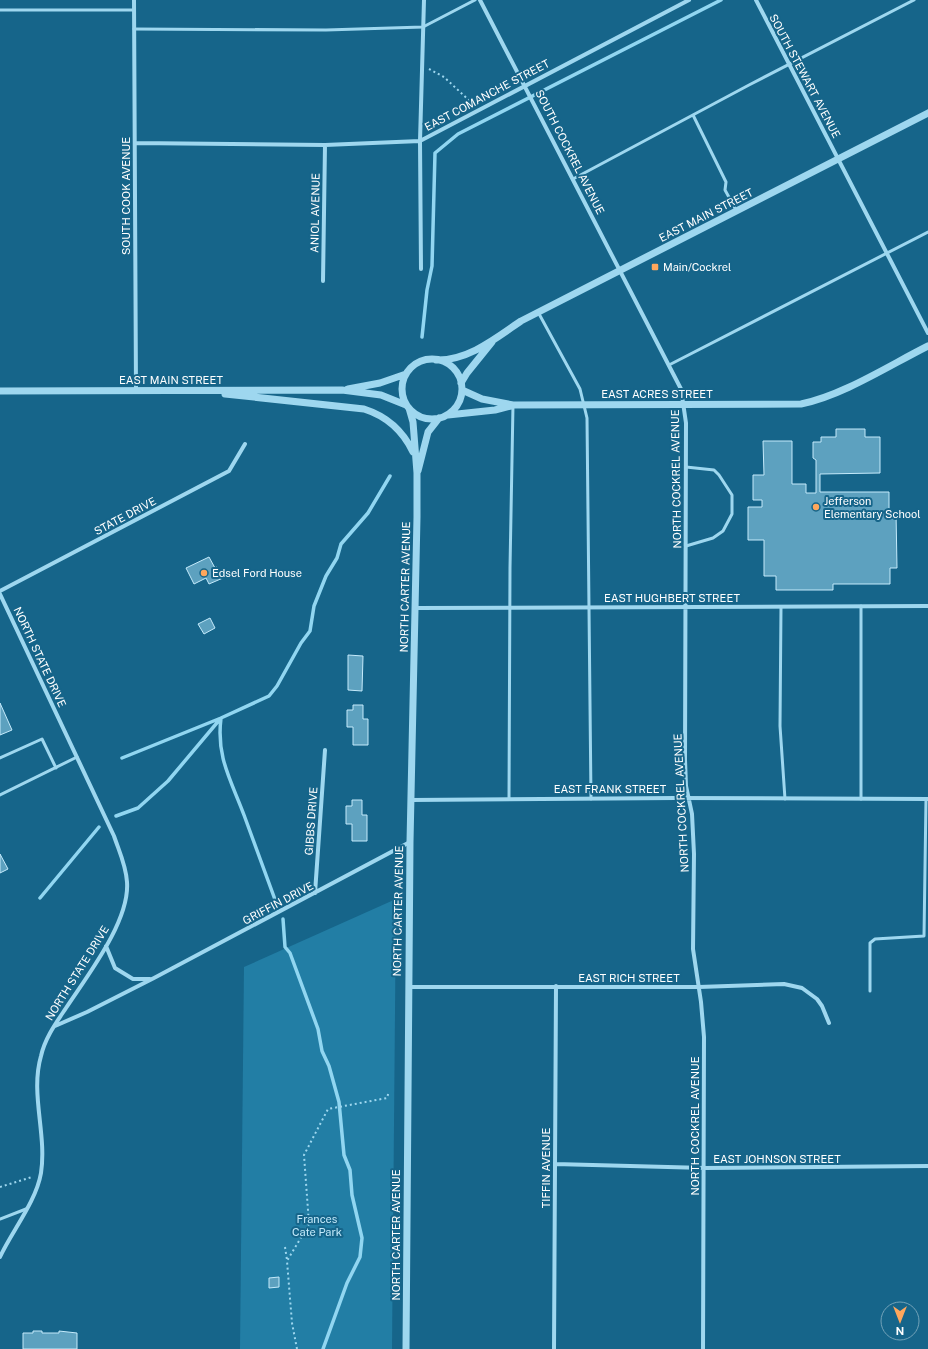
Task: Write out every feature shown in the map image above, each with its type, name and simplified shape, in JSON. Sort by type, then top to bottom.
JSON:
[{"type":"street","name":"SOUTH COOK AVENUE","points":[[134,0],[136,391]]},
{"type":"street","points":[[421,269],[420,141],[424,0]]},
{"type":"street","name":"SOUTH COCKREL AVENUE","points":[[480,0],[620,271]]},
{"type":"street","name":"EAST COMANCHE STREET","points":[[135,143],[325,145],[420,141],[689,0]]},
{"type":"street","name":"SOUTH STEWART AVENUE","points":[[756,0],[928,333]]},
{"type":"street","name":"EAST MAIN STREET","points":[[436,360],[450,360],[468,355],[538,312],[737,212],[928,113]]},
{"type":"street","name":"ANIOL AVENUE","points":[[323,281],[325,145]]},
{"type":"street","name":"NORTH COCKREL AVENUE","points":[[620,271],[681,389],[684,405],[686,467],[685,760],[692,814],[694,854],[693,949],[699,987],[704,1037],[705,1168],[703,1349]]},
{"type":"street","name":"EAST MAIN STREET","points":[[461,387],[467,373],[496,338]]},
{"type":"street","name":"EAST ACRES STREET","points":[[461,387],[482,399],[513,405],[801,404],[815,401],[836,393],[928,346]]},
{"type":"street","points":[[436,360],[448,364],[456,372],[461,387],[456,407],[448,415],[439,418],[423,417],[408,406],[402,394],[403,383],[406,374],[419,363],[436,360]]},
{"type":"street","name":"EAST MAIN STREET","points":[[342,390],[380,383],[406,374]]},
{"type":"street","name":"EAST MAIN STREET","points":[[0,391],[342,390],[381,395],[408,406]]},
{"type":"street","points":[[195,391],[364,409],[375,413],[398,429],[415,456]]},
{"type":"street","name":"EAST ACRES STREET","points":[[448,415],[495,410],[513,405]]},
{"type":"street","name":"NORTH CARTER AVENUE","points":[[406,1349],[410,842],[418,473],[412,422],[408,406]]},
{"type":"street","name":"NORTH CARTER AVENUE","points":[[418,473],[428,432],[439,418]]},
{"type":"street","name":"STATE DRIVE","points":[[0,593],[229,472],[245,444]]},
{"type":"street","name":"NORTH STATE DRIVE","points":[[0,593],[114,836],[124,863],[127,891],[116,926],[106,946],[54,1026],[41,1054],[37,1078],[42,1152],[41,1174],[36,1192],[0,1257]]},
{"type":"street","name":"EAST HUGHBERT STREET","points":[[416,608],[928,606]]},
{"type":"street","name":"GIBBS DRIVE","points":[[316,893],[325,750]]},
{"type":"street","name":"EAST FRANK STREET","points":[[411,800],[689,798],[927,799]]},
{"type":"street","name":"GRIFFIN DRIVE","points":[[54,1026],[87,1012],[154,978],[410,842]]},
{"type":"street","name":"GRIFFIN DRIVE","points":[[106,946],[115,968],[133,979],[154,978]]},
{"type":"street","name":"EAST RICH STREET","points":[[409,987],[699,987],[792,985],[802,988],[817,999],[822,1006],[828,1023]]},
{"type":"street","name":"TIFFIN AVENUE","points":[[554,1349],[556,986]]},
{"type":"street","name":"EAST JOHNSON STREET","points":[[555,1164],[705,1168],[928,1166]]},
{"type":"lane","points":[[134,29],[326,30],[423,27],[475,0]]},
{"type":"lane","points":[[573,179],[914,0]]},
{"type":"lane","points":[[0,10],[134,10]]},
{"type":"lane","points":[[693,115],[726,182],[725,190],[737,212]]},
{"type":"lane","points":[[669,365],[928,232]]},
{"type":"lane","points":[[538,312],[580,389],[587,418],[591,799]]},
{"type":"lane","points":[[509,799],[513,405]]},
{"type":"lane","points":[[686,467],[714,470],[732,495],[732,514],[723,531],[713,538],[686,546]]},
{"type":"lane","points":[[861,606],[861,799]]},
{"type":"lane","points":[[781,607],[780,726],[785,799]]},
{"type":"lane","points":[[0,758],[42,739],[56,768]]},
{"type":"lane","points":[[0,794],[77,757]]},
{"type":"lane","points":[[870,991],[870,943],[875,939],[924,936],[927,799]]},
{"type":"lane","points":[[0,1219],[26,1209]]},
{"type":"path","points":[[422,67],[431,69],[444,77],[462,92],[478,110]]},
{"type":"path","points":[[287,1261],[309,1224],[304,1155],[328,1110],[335,1107],[387,1098],[389,1091]]},
{"type":"path","points":[[0,1188],[41,1174]]},
{"type":"path","points":[[286,1247],[292,1323],[297,1349]]},
{"type":"green space","name":"Frances Cate Park","points":[[396,899],[392,1349],[240,1349],[244,967]]},
{"type":"building","points":[[836,429],[865,429],[865,437],[880,437],[880,473],[820,474],[820,492],[889,492],[889,512],[896,512],[897,568],[890,568],[890,584],[833,584],[833,590],[776,590],[776,576],[764,576],[764,540],[748,540],[748,507],[762,507],[762,500],[753,500],[753,475],[764,475],[763,441],[792,441],[792,484],[806,484],[806,493],[816,493],[816,460],[813,458],[813,442],[821,442],[821,437],[836,437]]},
{"type":"building","name":"Edsel Ford House","points":[[209,557],[223,578],[209,584],[206,578],[194,584],[186,568]]},
{"type":"building","points":[[210,618],[215,628],[204,634],[198,624]]},
{"type":"building","points":[[348,655],[363,656],[362,691],[348,690]]},
{"type":"building","points":[[0,703],[12,730],[0,735]]},
{"type":"building","points":[[353,705],[363,705],[363,719],[368,719],[368,745],[353,745],[353,727],[347,727],[347,710],[353,710]]},
{"type":"building","points":[[352,800],[362,800],[362,815],[367,815],[367,841],[352,841],[352,824],[346,824],[346,806],[352,806]]},
{"type":"building","points":[[0,854],[8,869],[0,873]]},
{"type":"building","points":[[279,1277],[279,1287],[269,1288],[269,1278]]},
{"type":"building","points":[[33,1331],[42,1331],[42,1333],[59,1333],[59,1331],[77,1333],[77,1349],[23,1349],[23,1333],[33,1333]]},
{"type":"waterway","points":[[422,337],[427,290],[432,266],[435,153],[458,134],[721,0]]},
{"type":"waterway","points":[[116,816],[138,808],[168,781],[221,718],[269,696],[277,686],[301,643],[310,631],[314,606],[326,576],[337,558],[341,544],[368,513],[390,476]]},
{"type":"waterway","points":[[122,758],[221,718],[221,745],[226,768],[277,905]]},
{"type":"waterway","points":[[40,898],[99,827]]},
{"type":"waterway","points":[[283,919],[285,947],[290,953],[318,1029],[322,1051],[329,1066],[339,1102],[344,1155],[350,1170],[352,1195],[362,1238],[360,1257],[347,1283],[323,1349]]},
{"type":"place","name":"Main/Cockrel","points":[[655,267]]},
{"type":"place","name":"Jefferson Elementary School","points":[[816,507]]},
{"type":"place","name":"Edsel Ford House","points":[[204,573]]}]
